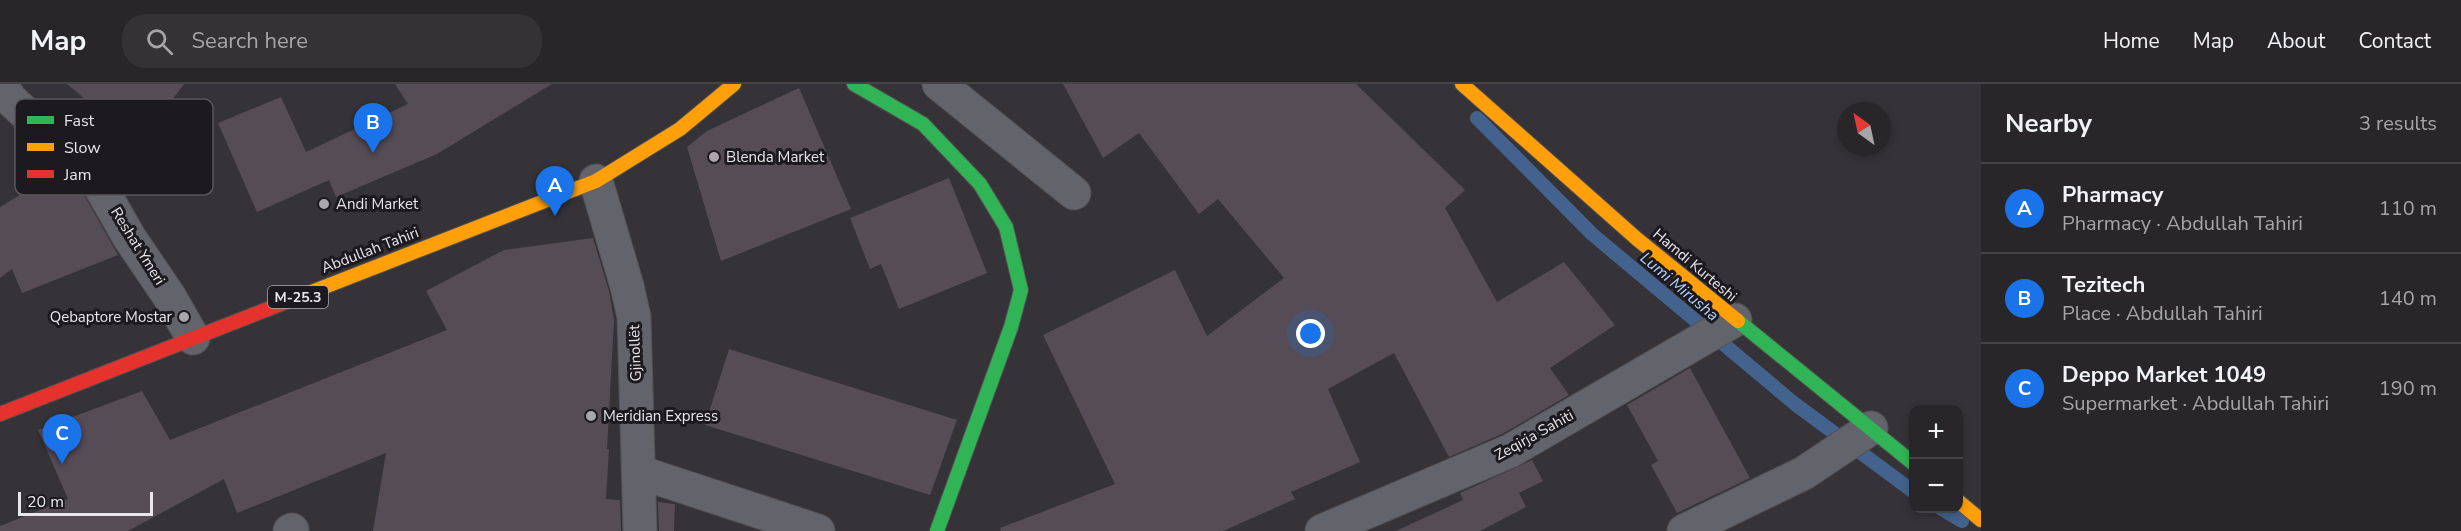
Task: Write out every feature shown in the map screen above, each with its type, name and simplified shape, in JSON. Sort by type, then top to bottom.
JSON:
[{"type":"main road","name":"Abdullah Tahiri","points":[[0,414],[596,181],[680,129],[734,84]]},
{"type":"main road","points":[[854,84],[923,124],[980,184],[1006,228],[1020,290],[1000,358],[937,531]]},
{"type":"main road","name":"Hamdi Kurteshi","points":[[1462,84],[1637,238],[1909,460]]},
{"type":"main road","points":[[1963,505],[1981,521]]},
{"type":"street","name":"Reshat Ymeri","points":[[1,84],[15,104]]},
{"type":"street","points":[[939,84],[1074,193]]},
{"type":"street","name":"Gjinollët","points":[[596,181],[634,317],[640,531]]},
{"type":"street","name":"Reshat Ymeri","points":[[105,195],[193,338]]},
{"type":"street","name":"Zeqirja Sahiti","points":[[1322,531],[1510,451],[1735,320]]},
{"type":"street","points":[[1684,531],[1804,473],[1871,428]]},
{"type":"street","points":[[639,472],[818,531]]},
{"type":"street","points":[[1966,531],[1981,521]]},
{"type":"building","points":[[67,84],[184,84],[173,99],[85,99]]},
{"type":"building","points":[[395,84],[552,84],[437,154],[336,197],[329,180],[257,212],[218,123],[281,97],[306,152],[408,104]]},
{"type":"building","points":[[1063,84],[1356,84],[1465,190],[1445,208],[1497,302],[1564,262],[1615,325],[1550,368],[1569,395],[1502,434],[1449,457],[1394,353],[1328,389],[1360,462],[1291,492],[1295,499],[1223,531],[1001,531],[1000,528],[1115,484],[1043,335],[1175,270],[1207,336],[1284,278],[1218,199],[1199,214],[1139,133],[1103,158]]},
{"type":"building","points":[[799,88],[851,209],[721,261],[687,147],[707,131]]},
{"type":"building","points":[[949,178],[987,273],[899,309],[881,264],[870,269],[850,218]]},
{"type":"building","points":[[20,195],[84,195],[118,255],[22,293],[12,269],[0,278],[0,207]]},
{"type":"building","points":[[593,238],[609,291],[614,320],[606,499],[620,500],[621,531],[373,531],[386,453],[237,513],[224,479],[128,531],[0,531],[0,526],[68,499],[38,430],[142,391],[170,440],[447,330],[426,291],[504,250]]},
{"type":"building","points":[[729,349],[957,420],[930,495],[705,425]]},
{"type":"building","points":[[1690,368],[1750,478],[1677,513],[1651,465],[1658,461],[1627,405]]},
{"type":"building","points":[[1532,460],[1543,481],[1519,493],[1526,507],[1480,531],[1396,531],[1463,500],[1460,493]]},
{"type":"building","points":[[658,502],[675,504],[674,531],[659,531]]},
{"type":"waterway","name":"Lumi Mirusha","points":[[1477,118],[1592,234],[1795,404],[1909,488]]},
{"type":"waterway","name":"Lumi Mirusha","points":[[1948,513],[1962,521]]},
{"type":"traffic: fast","points":[[854,84],[923,124],[980,184],[1006,227],[1021,290],[1011,327],[937,531]]},
{"type":"traffic: fast","points":[[1738,321],[1909,460]]},
{"type":"traffic: slow","points":[[291,300],[596,181],[680,129],[734,84]]},
{"type":"traffic: slow","points":[[1462,84],[1637,239],[1738,321]]},
{"type":"traffic: slow","points":[[1963,505],[1981,520]]},
{"type":"traffic: jam","points":[[0,414],[291,300]]},
{"type":"place","name":"Tezitech","points":[[373,153]]},
{"type":"place","name":"Blenda Market","points":[[714,157]]},
{"type":"place","name":"Andi Market","points":[[324,204]]},
{"type":"place","name":"Pharmacy","points":[[555,216]]},
{"type":"place","name":"Qebaptore Mostar","points":[[184,317]]},
{"type":"place","name":"Meridian Express","points":[[591,416]]},
{"type":"place","name":"Deppo Market 1049","points":[[62,464]]}]
